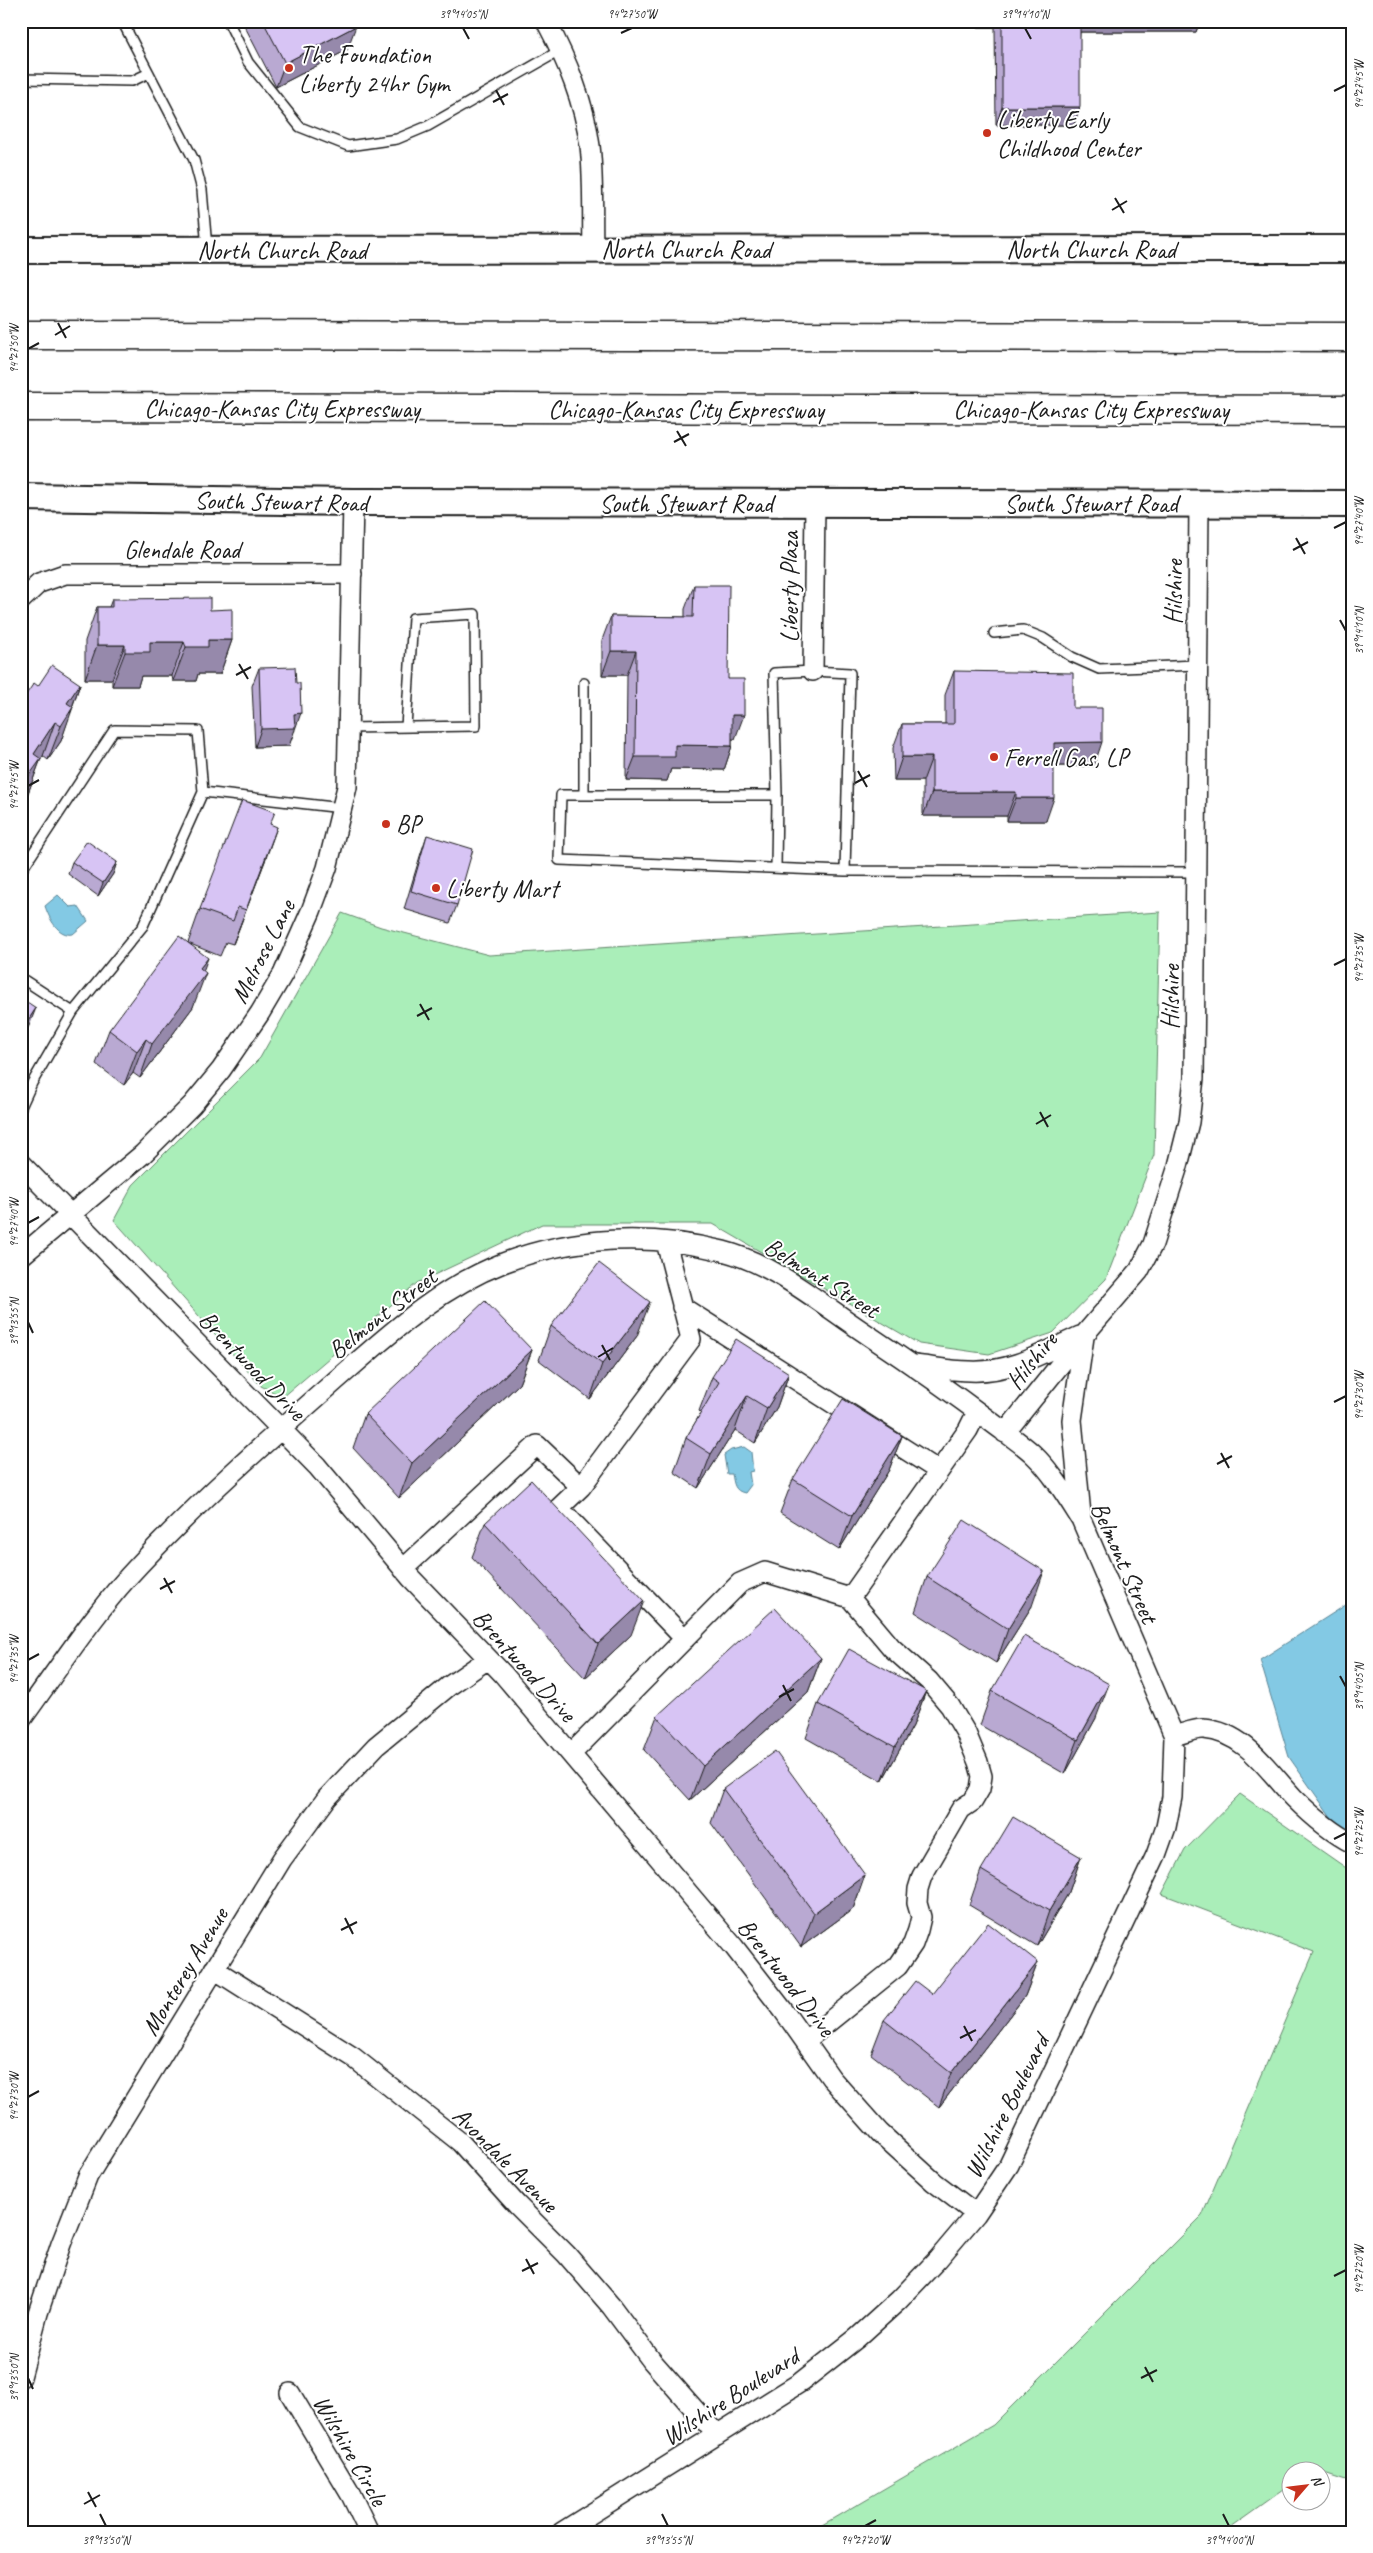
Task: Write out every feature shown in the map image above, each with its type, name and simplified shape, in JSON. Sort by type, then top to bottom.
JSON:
[{"type":"highway","points":[[21,335],[1352,337]]},
{"type":"highway","name":"Chicago-Kansas City Expressway","points":[[21,407],[1352,410]]},
{"type":"main road","name":"North Church Road","points":[[21,250],[1352,249]]},
{"type":"main road","name":"South Stewart Road","points":[[21,497],[353,502],[1352,504]]},
{"type":"street","points":[[546,21],[561,50],[582,106],[590,147],[593,249]]},
{"type":"street","name":"Melrose Lane","points":[[21,1256],[143,1154],[192,1105],[221,1070],[260,1013],[283,974],[311,911],[327,868],[347,787],[353,502]]},
{"type":"street","name":"Liberty Plaza","points":[[813,672],[815,503]]},
{"type":"street","name":"Hilshire","points":[[1005,1433],[1084,1334],[1139,1271],[1152,1244],[1189,1122],[1194,1078],[1198,504]]},
{"type":"street","name":"Glendale Road","points":[[21,600],[39,583],[65,574],[352,574]]},
{"type":"street","name":"Brentwood Drive","points":[[21,1164],[316,1466],[403,1569],[488,1659],[734,1947],[806,2041],[831,2078],[880,2133],[934,2182],[976,2214]]},
{"type":"street","name":"Belmont Street","points":[[21,1720],[77,1643],[138,1566],[280,1429],[408,1318],[438,1296],[470,1278],[522,1257],[577,1244],[614,1240],[666,1242],[725,1252],[760,1263],[912,1364],[1033,1454],[1063,1490],[1081,1519],[1174,1736]]},
{"type":"street","points":[[666,1242],[691,1339],[581,1487],[559,1508],[685,1639]]},
{"type":"street","points":[[682,1307],[939,1471]]},
{"type":"street","points":[[1081,1519],[1072,1420],[1084,1334]]},
{"type":"street","name":"Belmont Street","points":[[912,1364],[970,1372],[998,1369],[1027,1361],[1084,1334]]},
{"type":"street","points":[[850,1598],[978,1412]]},
{"type":"street","points":[[403,1569],[537,1445],[581,1487]]},
{"type":"street","points":[[570,1754],[740,1583],[765,1572],[850,1598],[892,1648],[929,1681],[950,1706],[966,1733],[982,1776],[980,1789],[972,1801],[961,1809],[922,1876],[918,1889],[920,1917],[918,1930],[907,1955],[898,1966],[806,2041]]},
{"type":"street","name":"Monterey Avenue","points":[[21,2376],[38,2313],[61,2244],[88,2176],[282,1859],[327,1798],[376,1746],[411,1715],[488,1659]]},
{"type":"street","points":[[1174,1736],[1203,1729],[1226,1734],[1252,1751],[1320,1821],[1352,1843]]},
{"type":"street","name":"Wilshire Boulevard","points":[[562,2532],[801,2382],[857,2338],[918,2280],[976,2214],[1009,2165],[1156,1855],[1166,1826],[1172,1797],[1174,1736]]},
{"type":"street","name":"Avondale Avenue","points":[[214,1969],[353,2057],[460,2142],[611,2306],[652,2361],[717,2435]]},
{"type":"street","name":"Wilshire Circle","points":[[290,2393],[350,2495],[369,2532]]},
{"type":"lane","points":[[122,21],[194,160],[202,190],[207,250]]},
{"type":"lane","points":[[228,21],[248,62],[300,127],[348,146],[397,139],[428,126],[561,50]]},
{"type":"lane","points":[[21,80],[132,81],[149,73]]},
{"type":"lane","points":[[348,728],[476,726],[476,614],[413,618],[406,727]]},
{"type":"lane","points":[[994,633],[1023,630],[1043,638],[1072,657],[1099,669],[1197,666]]},
{"type":"lane","points":[[776,868],[777,795],[774,673],[850,673],[845,871]]},
{"type":"lane","points":[[584,683],[584,795]]},
{"type":"lane","points":[[21,871],[114,730],[198,731],[203,792],[143,926],[72,1012],[32,1083],[21,1107]]},
{"type":"lane","points":[[203,792],[342,808]]},
{"type":"lane","points":[[777,795],[561,795],[559,860],[845,871],[1196,872]]},
{"type":"lane","points":[[21,978],[72,1012]]},
{"type":"green space","points":[[1160,912],[1154,1155],[1106,1279],[1053,1333],[989,1354],[919,1344],[713,1224],[542,1224],[417,1283],[283,1397],[261,1386],[114,1220],[133,1185],[260,1058],[342,913],[381,927],[489,955]]},
{"type":"green space","points":[[1240,1794],[1352,1872],[1352,2482],[1330,2475],[1330,2460],[1280,2460],[1280,2492],[1224,2532],[810,2532],[993,2425],[1202,2216],[1314,1952],[1162,1894],[1185,1850]]},
{"type":"water","points":[[58,895],[70,907],[78,906],[88,921],[73,934],[63,933],[55,926],[45,906]]},
{"type":"water","points":[[744,1447],[751,1452],[753,1471],[749,1472],[751,1485],[745,1493],[737,1489],[732,1474],[727,1474],[724,1455],[731,1450]]},
{"type":"water","points":[[1352,1601],[1352,1842],[1348,1841],[1289,1757],[1260,1660]]},
{"type":"building","points":[[263,21],[353,21],[356,26],[285,63]]},
{"type":"building","name":"Liberty Early Childhood Center","points":[[1002,21],[1080,21],[1080,107],[1002,107]]},
{"type":"building","points":[[694,585],[729,585],[728,679],[744,679],[744,715],[732,715],[732,746],[675,745],[675,757],[635,757],[636,651],[611,651],[611,616],[693,617]]},
{"type":"building","points":[[210,598],[210,610],[232,609],[232,640],[208,640],[208,647],[186,647],[184,642],[150,642],[150,652],[125,652],[125,645],[97,645],[97,607],[112,607],[112,599]]},
{"type":"building","points":[[52,665],[80,684],[67,703],[73,707],[61,726],[55,722],[34,754],[41,759],[28,777],[23,774],[21,777],[21,702],[34,683],[38,686]]},
{"type":"building","points":[[295,667],[296,683],[300,683],[301,713],[294,714],[295,728],[261,729],[259,668]]},
{"type":"building","name":"Ferrell Gas, LP","points":[[954,671],[1073,673],[1073,708],[1102,708],[1102,742],[1054,743],[1054,798],[1016,798],[1016,792],[932,792],[932,757],[902,757],[902,724],[954,724]]},
{"type":"building","points":[[242,800],[275,812],[270,824],[277,827],[246,910],[238,907],[233,921],[200,909]]},
{"type":"building","name":"Liberty Mart","points":[[427,835],[473,849],[457,905],[411,891]]},
{"type":"building","points":[[87,841],[117,862],[103,883],[72,862]]},
{"type":"building","points":[[179,936],[208,958],[200,968],[206,973],[152,1044],[146,1039],[137,1051],[109,1030]]},
{"type":"building","points":[[21,998],[36,1008],[21,1031]]},
{"type":"building","points":[[599,1263],[650,1302],[602,1364],[551,1326]]},
{"type":"building","points":[[485,1301],[532,1350],[412,1463],[365,1414]]},
{"type":"building","points":[[736,1339],[789,1373],[767,1408],[747,1396],[711,1454],[686,1438],[719,1382],[712,1377]]},
{"type":"building","points":[[843,1399],[902,1436],[852,1516],[793,1479]]},
{"type":"building","points":[[531,1480],[644,1601],[598,1644],[485,1523]]},
{"type":"building","points":[[964,1520],[1044,1571],[1008,1629],[927,1577]]},
{"type":"building","points":[[775,1608],[821,1658],[703,1766],[657,1716]]},
{"type":"building","points":[[1024,1636],[1109,1684],[1078,1740],[992,1691]]},
{"type":"building","points":[[849,1649],[926,1691],[895,1747],[818,1704]]},
{"type":"building","points":[[775,1751],[865,1875],[814,1913],[723,1789]]},
{"type":"building","points":[[1013,1817],[1081,1857],[1049,1911],[981,1870]]},
{"type":"building","points":[[988,1923],[1038,1962],[951,2073],[884,2020],[915,1981],[932,1994]]},
{"type":"place","name":"The Foundation Liberty 24hr Gym","points":[[289,68]]},
{"type":"place","name":"Liberty Early Childhood Center","points":[[987,133]]},
{"type":"place","name":"Ferrell Gas, LP","points":[[994,757]]},
{"type":"place","name":"BP","points":[[386,824]]},
{"type":"place","name":"Liberty Mart","points":[[436,888]]}]
